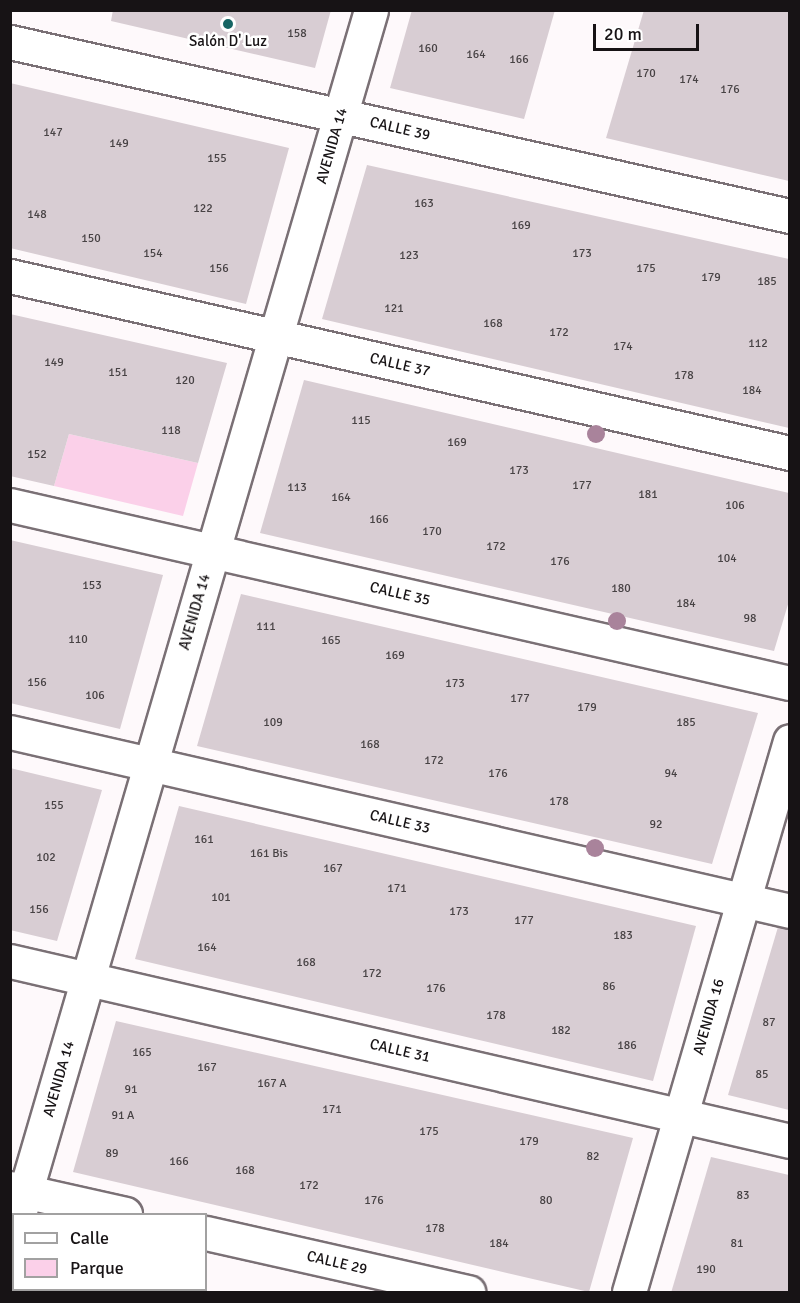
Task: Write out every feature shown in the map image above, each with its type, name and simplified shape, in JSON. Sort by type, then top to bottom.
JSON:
[{"type":"street","name":"AVENIDA 14","points":[[18,1198],[88,979],[371,10]]},
{"type":"street","name":"CALLE 39","points":[[10,42],[789,216]]},
{"type":"street","name":"CALLE 37","points":[[10,276],[789,453]]},
{"type":"street","name":"CALLE 35","points":[[10,505],[789,683]]},
{"type":"street","name":"CALLE 33","points":[[10,732],[789,911]]},
{"type":"street","name":"AVENIDA 16","points":[[629,1293],[789,741]]},
{"type":"street","name":"CALLE 31","points":[[10,961],[789,1141]]},
{"type":"street","points":[[18,1198],[112,1213]]},
{"type":"street","name":"CALLE 29","points":[[207,1233],[468,1293]]},
{"type":"green space","points":[[69,434],[198,463],[183,516],[54,486]]},
{"type":"building","points":[[113,10],[331,10],[315,68],[111,21]]},
{"type":"building","points":[[412,10],[555,10],[524,119],[390,88]]},
{"type":"building","points":[[644,10],[789,10],[789,181],[606,138]]},
{"type":"building","points":[[10,83],[289,148],[246,304],[10,248]]},
{"type":"building","points":[[367,165],[789,259],[789,428],[322,319]]},
{"type":"building","points":[[10,314],[227,363],[198,463],[69,434],[54,486],[10,476]]},
{"type":"building","points":[[304,380],[789,493],[789,601],[774,651],[260,533]]},
{"type":"building","points":[[10,540],[163,575],[120,729],[10,703]]},
{"type":"building","points":[[241,594],[758,713],[712,864],[197,746]]},
{"type":"building","points":[[10,768],[102,790],[57,941],[10,930]]},
{"type":"building","points":[[179,806],[696,926],[653,1081],[135,959]]},
{"type":"building","points":[[778,927],[789,929],[789,1110],[728,1095]]},
{"type":"building","points":[[116,1021],[633,1138],[589,1292],[73,1172]]},
{"type":"building","points":[[711,1157],[789,1175],[789,1293],[671,1293]]},
{"type":"place","name":"Salón D' Luz","points":[[228,24]]}]
